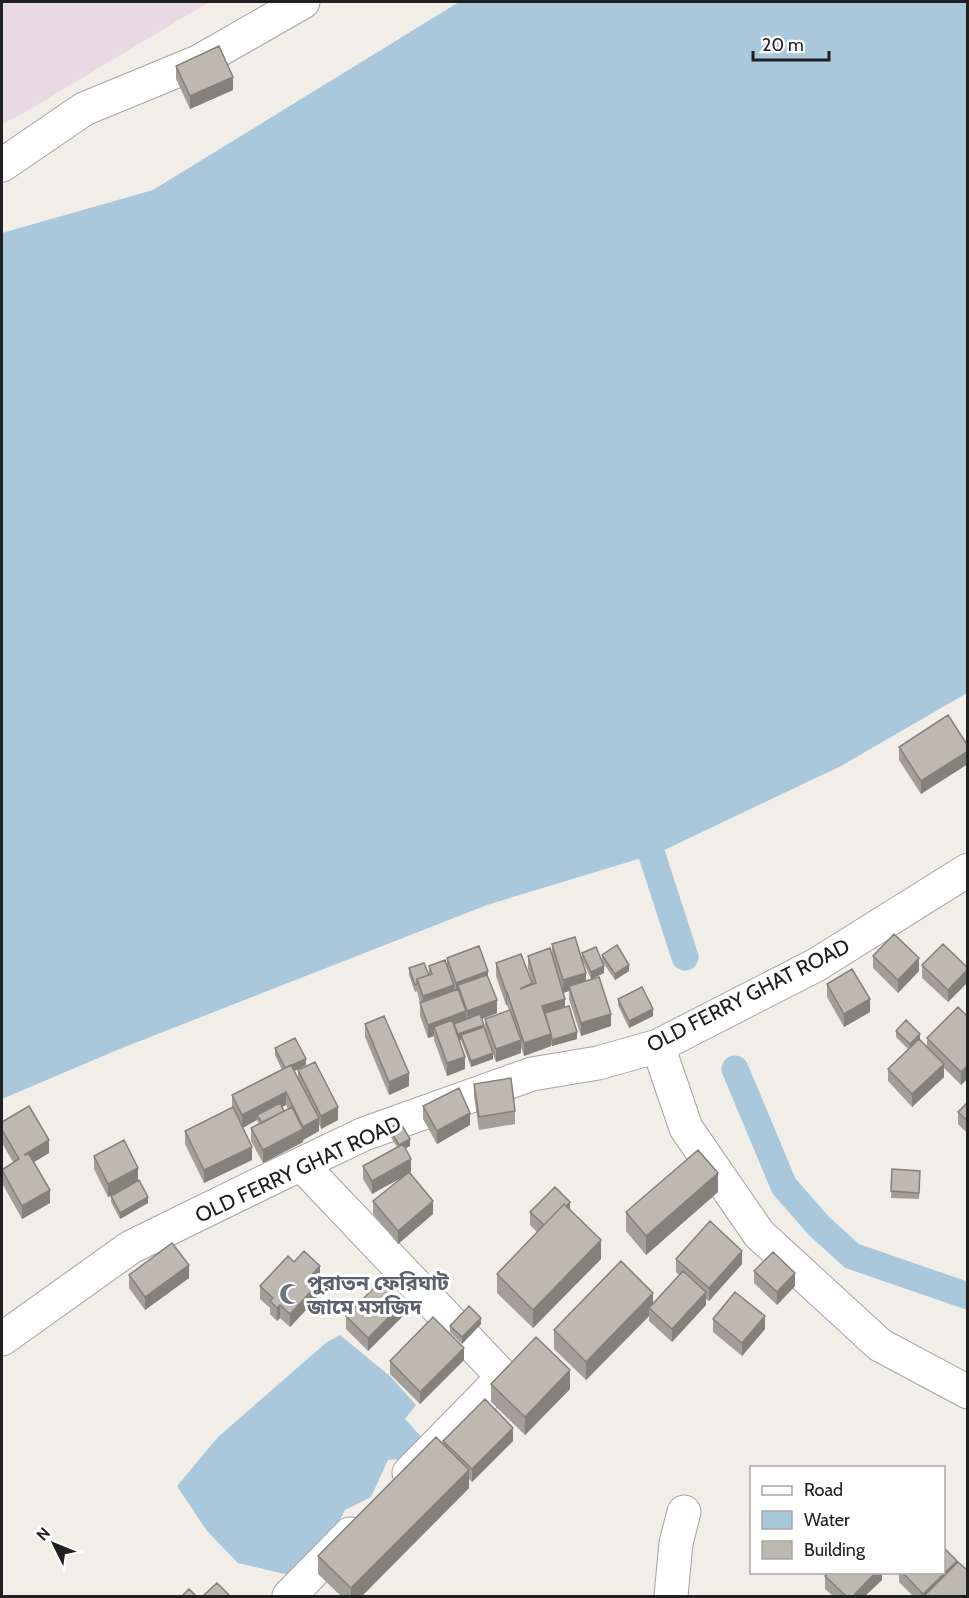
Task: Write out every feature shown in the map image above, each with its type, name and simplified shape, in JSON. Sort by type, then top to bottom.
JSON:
[{"type":"street","points":[[2,165],[84,109],[198,62],[303,2]]},
{"type":"street","name":"OLD FERRY GHAT ROAD","points":[[2,1339],[131,1247],[364,1134],[532,1074],[598,1063],[658,1046],[816,965],[961,885]]},
{"type":"street","points":[[658,1046],[686,1128],[759,1234],[880,1345],[968,1392]]},
{"type":"street","points":[[289,1596],[503,1377],[301,1164]]},
{"type":"street","points":[[671,1596],[676,1543],[684,1512]]},
{"type":"shaded area","points":[[2,2],[209,2],[2,124]]},
{"type":"water","points":[[459,2],[967,2],[967,693],[841,766],[658,853],[487,905],[117,1050],[2,1099],[2,233],[153,190]]},
{"type":"water","points":[[340,1335],[391,1377],[416,1405],[405,1419],[425,1441],[410,1458],[388,1460],[371,1497],[345,1510],[330,1541],[293,1576],[238,1563],[207,1531],[177,1486],[218,1437],[327,1342]]},
{"type":"building","points":[[219,46],[233,77],[190,96],[176,66]]},
{"type":"building","points":[[948,715],[968,746],[968,751],[921,781],[899,747]]},
{"type":"building","points":[[894,934],[919,958],[898,980],[873,956]]},
{"type":"building","points":[[575,937],[586,973],[563,980],[552,944]]},
{"type":"building","points":[[943,944],[968,968],[948,990],[922,965]]},
{"type":"building","points":[[617,945],[629,965],[615,974],[602,955]]},
{"type":"building","points":[[479,946],[488,971],[456,983],[447,958]]},
{"type":"building","points":[[596,947],[604,966],[591,972],[582,953]]},
{"type":"building","points":[[550,948],[565,999],[542,1006],[551,1034],[524,1043],[496,963],[521,954],[532,983],[520,989],[536,983],[528,956]]},
{"type":"building","points":[[445,960],[454,985],[423,996],[417,979],[432,974],[429,966]]},
{"type":"building","points":[[424,963],[429,975],[417,979],[415,985],[409,968]]},
{"type":"building","points":[[852,969],[870,999],[844,1014],[827,984]]},
{"type":"building","points":[[487,975],[497,1000],[467,1011],[458,985]]},
{"type":"building","points":[[599,977],[611,1014],[581,1023],[569,986]]},
{"type":"building","points":[[642,987],[653,1009],[629,1021],[618,999]]},
{"type":"building","points":[[458,989],[466,1011],[428,1025],[420,1003]]},
{"type":"building","points":[[569,1006],[577,1032],[552,1040],[545,1013]]},
{"type":"building","points":[[958,1007],[968,1017],[968,1065],[961,1072],[927,1038]]},
{"type":"building","points":[[510,1010],[521,1040],[496,1049],[485,1019]]},
{"type":"building","points":[[480,1014],[484,1025],[458,1034],[454,1024]]},
{"type":"building","points":[[384,1016],[409,1073],[389,1082],[365,1024]]},
{"type":"building","points":[[452,1020],[465,1057],[447,1063],[434,1027]]},
{"type":"building","points":[[906,1020],[920,1034],[910,1044],[896,1031]]},
{"type":"building","points":[[484,1027],[493,1053],[471,1061],[461,1035]]},
{"type":"building","points":[[295,1038],[306,1059],[285,1068],[275,1048]]},
{"type":"building","points":[[919,1039],[944,1064],[912,1094],[888,1069]]},
{"type":"building","points":[[315,1062],[338,1107],[321,1116],[298,1070]]},
{"type":"building","points":[[291,1065],[319,1118],[303,1127],[286,1092],[242,1115],[232,1095]]},
{"type":"building","points":[[511,1078],[515,1111],[479,1117],[474,1084]]},
{"type":"building","points":[[459,1088],[470,1113],[437,1131],[423,1106]]},
{"type":"building","points":[[968,1102],[968,1121],[958,1112]]},
{"type":"building","points":[[280,1103],[284,1111],[262,1123],[257,1115]]},
{"type":"building","points":[[29,1106],[49,1140],[24,1155],[29,1154],[50,1190],[22,1206],[2,1170],[19,1159],[2,1130],[2,1122]]},
{"type":"building","points":[[233,1107],[252,1147],[204,1170],[185,1131]]},
{"type":"building","points":[[292,1107],[303,1129],[263,1150],[251,1128]]},
{"type":"building","points":[[400,1122],[410,1139],[399,1145],[389,1128]]},
{"type":"building","points":[[124,1140],[138,1168],[108,1184],[94,1156]]},
{"type":"building","points":[[403,1144],[411,1159],[372,1181],[363,1166]]},
{"type":"building","points":[[698,1150],[718,1173],[646,1236],[626,1212]]},
{"type":"building","points":[[892,1169],[920,1171],[919,1193],[891,1191]]},
{"type":"building","points":[[409,1172],[433,1201],[398,1231],[373,1201]]},
{"type":"building","points":[[139,1180],[148,1197],[120,1213],[111,1196]]},
{"type":"building","points":[[555,1187],[570,1202],[566,1206],[564,1204],[544,1225],[530,1212]]},
{"type":"building","points":[[564,1204],[601,1240],[533,1310],[497,1274]]},
{"type":"building","points":[[710,1221],[742,1251],[709,1288],[676,1259]]},
{"type":"building","points":[[172,1243],[189,1265],[145,1297],[129,1275]]},
{"type":"building","name":"পুরাতন ফেরিঘাট জামে মসজিদ","points":[[304,1251],[320,1266],[310,1277],[318,1284],[290,1314],[280,1305],[277,1308],[270,1301],[273,1298],[260,1286],[288,1256],[294,1262]]},
{"type":"building","points":[[773,1252],[795,1273],[777,1292],[754,1271]]},
{"type":"building","points":[[621,1261],[653,1293],[586,1362],[554,1330]]},
{"type":"building","points":[[683,1271],[706,1292],[672,1329],[649,1308]]},
{"type":"building","points":[[382,1280],[404,1302],[368,1338],[346,1316]]},
{"type":"building","points":[[735,1292],[765,1316],[742,1343],[713,1319]]},
{"type":"building","points":[[469,1306],[481,1318],[462,1337],[450,1326]]},
{"type":"building","points":[[433,1317],[464,1348],[420,1392],[390,1361]]},
{"type":"building","points":[[536,1337],[570,1370],[525,1417],[491,1384]]},
{"type":"building","points":[[485,1399],[513,1428],[472,1469],[443,1441]]},
{"type":"building","points":[[436,1437],[469,1470],[351,1588],[318,1556]]},
{"type":"building","points":[[945,1549],[957,1561],[945,1573]]},
{"type":"building","points":[[958,1562],[968,1571],[968,1596],[924,1596]]},
{"type":"building","points":[[827,1574],[874,1574],[853,1596],[846,1596],[825,1576]]},
{"type":"building","points":[[904,1574],[944,1574],[923,1594]]},
{"type":"building","points":[[217,1583],[230,1596],[203,1596]]},
{"type":"building","points":[[189,1589],[196,1596],[182,1596]]},
{"type":"waterway","points":[[641,821],[685,957]]},
{"type":"waterway","points":[[735,1069],[784,1186],[819,1226],[852,1256],[968,1296]]},
{"type":"place","name":"পুরাতন ফেরিঘাট জামে মসজিদ","points":[[290,1294]]}]
